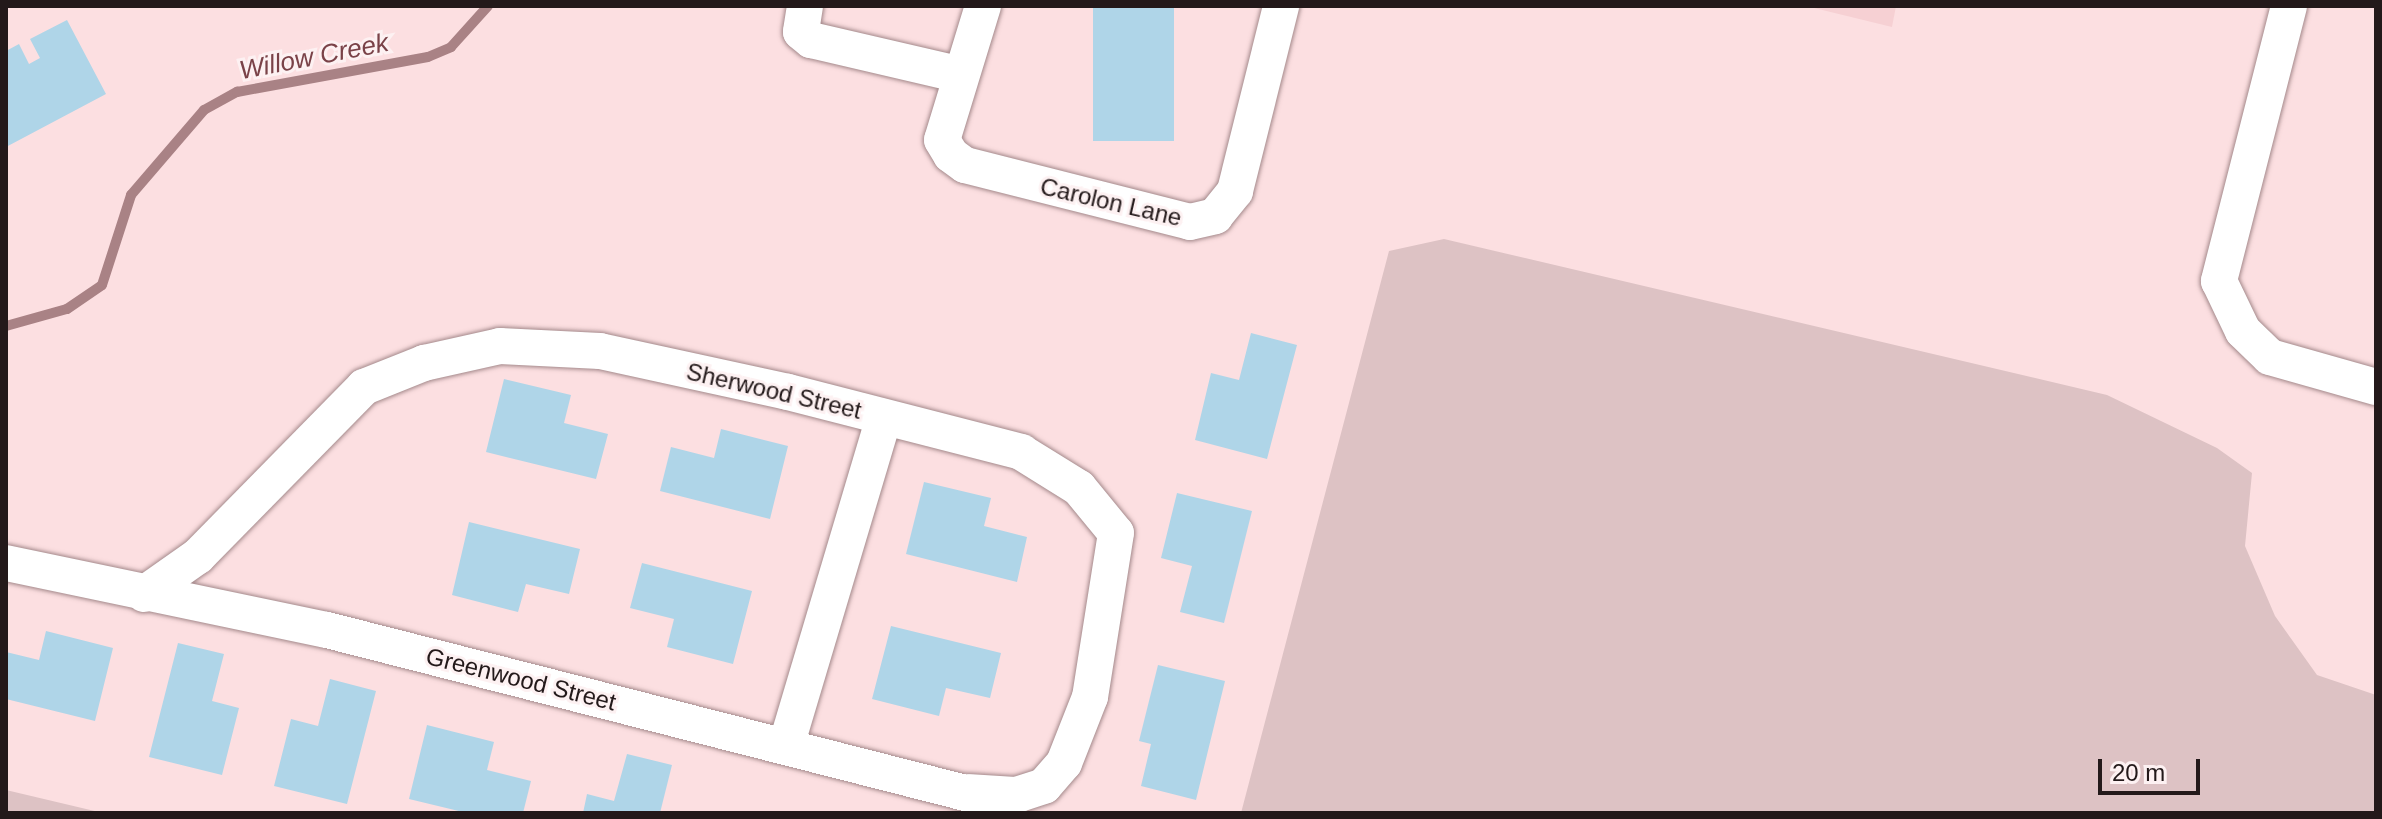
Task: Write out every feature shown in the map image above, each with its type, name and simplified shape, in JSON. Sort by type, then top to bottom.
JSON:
[{"type":"street","points":[[805,6],[801,32],[811,40],[961,75],[983,6]]},
{"type":"street","name":"Carolon Lane","points":[[961,75],[942,140],[965,165],[1163,218],[1215,216],[1235,191],[1281,6]]},
{"type":"street","points":[[2289,6],[2219,281],[2243,331],[2270,357],[2376,387]]},
{"type":"street","name":"Sherwood Street","points":[[144,594],[198,556],[364,387],[424,363],[500,346],[600,351],[884,417],[1021,452],[1079,488],[1116,533],[1090,697],[1064,763],[1044,786],[1017,795],[969,792]]},
{"type":"street","points":[[786,746],[884,417]]},
{"type":"street","name":"Greenwood Street","points":[[6,563],[327,630],[969,792],[1032,813]]},
{"type":"shaded area","points":[[1806,6],[1896,6],[1892,27]]},
{"type":"shaded area","points":[[1444,239],[2107,395],[2217,448],[2252,473],[2245,546],[2275,616],[2317,675],[2376,695],[2376,813],[1241,813],[1389,251]]},
{"type":"shaded area","points":[[6,790],[103,813],[6,813]]},
{"type":"building","points":[[1093,6],[1174,6],[1174,141],[1093,141]]},
{"type":"building","points":[[67,20],[106,94],[6,147],[6,51],[19,44],[29,64],[40,58],[30,39]]},
{"type":"building","points":[[1251,333],[1297,345],[1267,459],[1195,440],[1211,373],[1239,380]]},
{"type":"building","points":[[504,379],[571,395],[564,423],[608,434],[596,479],[486,452]]},
{"type":"building","points":[[721,429],[788,446],[770,519],[660,491],[671,447],[714,458]]},
{"type":"building","points":[[924,482],[991,498],[984,526],[1027,537],[1017,582],[906,554]]},
{"type":"building","points":[[1177,493],[1252,511],[1224,623],[1180,612],[1192,566],[1161,558]]},
{"type":"building","points":[[469,522],[580,549],[569,594],[526,584],[518,612],[452,595]]},
{"type":"building","points":[[642,563],[752,591],[733,664],[667,647],[674,619],[630,608]]},
{"type":"building","points":[[891,626],[1001,653],[990,698],[946,688],[939,716],[872,699]]},
{"type":"building","points":[[46,631],[113,648],[95,721],[6,699],[6,652],[39,660]]},
{"type":"building","points":[[178,643],[224,654],[212,701],[239,708],[222,775],[149,757]]},
{"type":"building","points":[[1158,665],[1225,681],[1196,800],[1141,786],[1151,744],[1139,741]]},
{"type":"building","points":[[330,679],[376,691],[347,804],[274,786],[291,719],[318,726]]},
{"type":"building","points":[[427,725],[494,742],[487,770],[531,781],[523,813],[467,813],[409,799]]},
{"type":"building","points":[[627,754],[672,765],[660,813],[583,813],[587,794],[614,801]]},
{"type":"waterway","name":"Willow Creek","points":[[6,326],[67,309],[102,285],[131,195],[204,110],[237,92],[428,57],[451,47],[488,6]]}]
